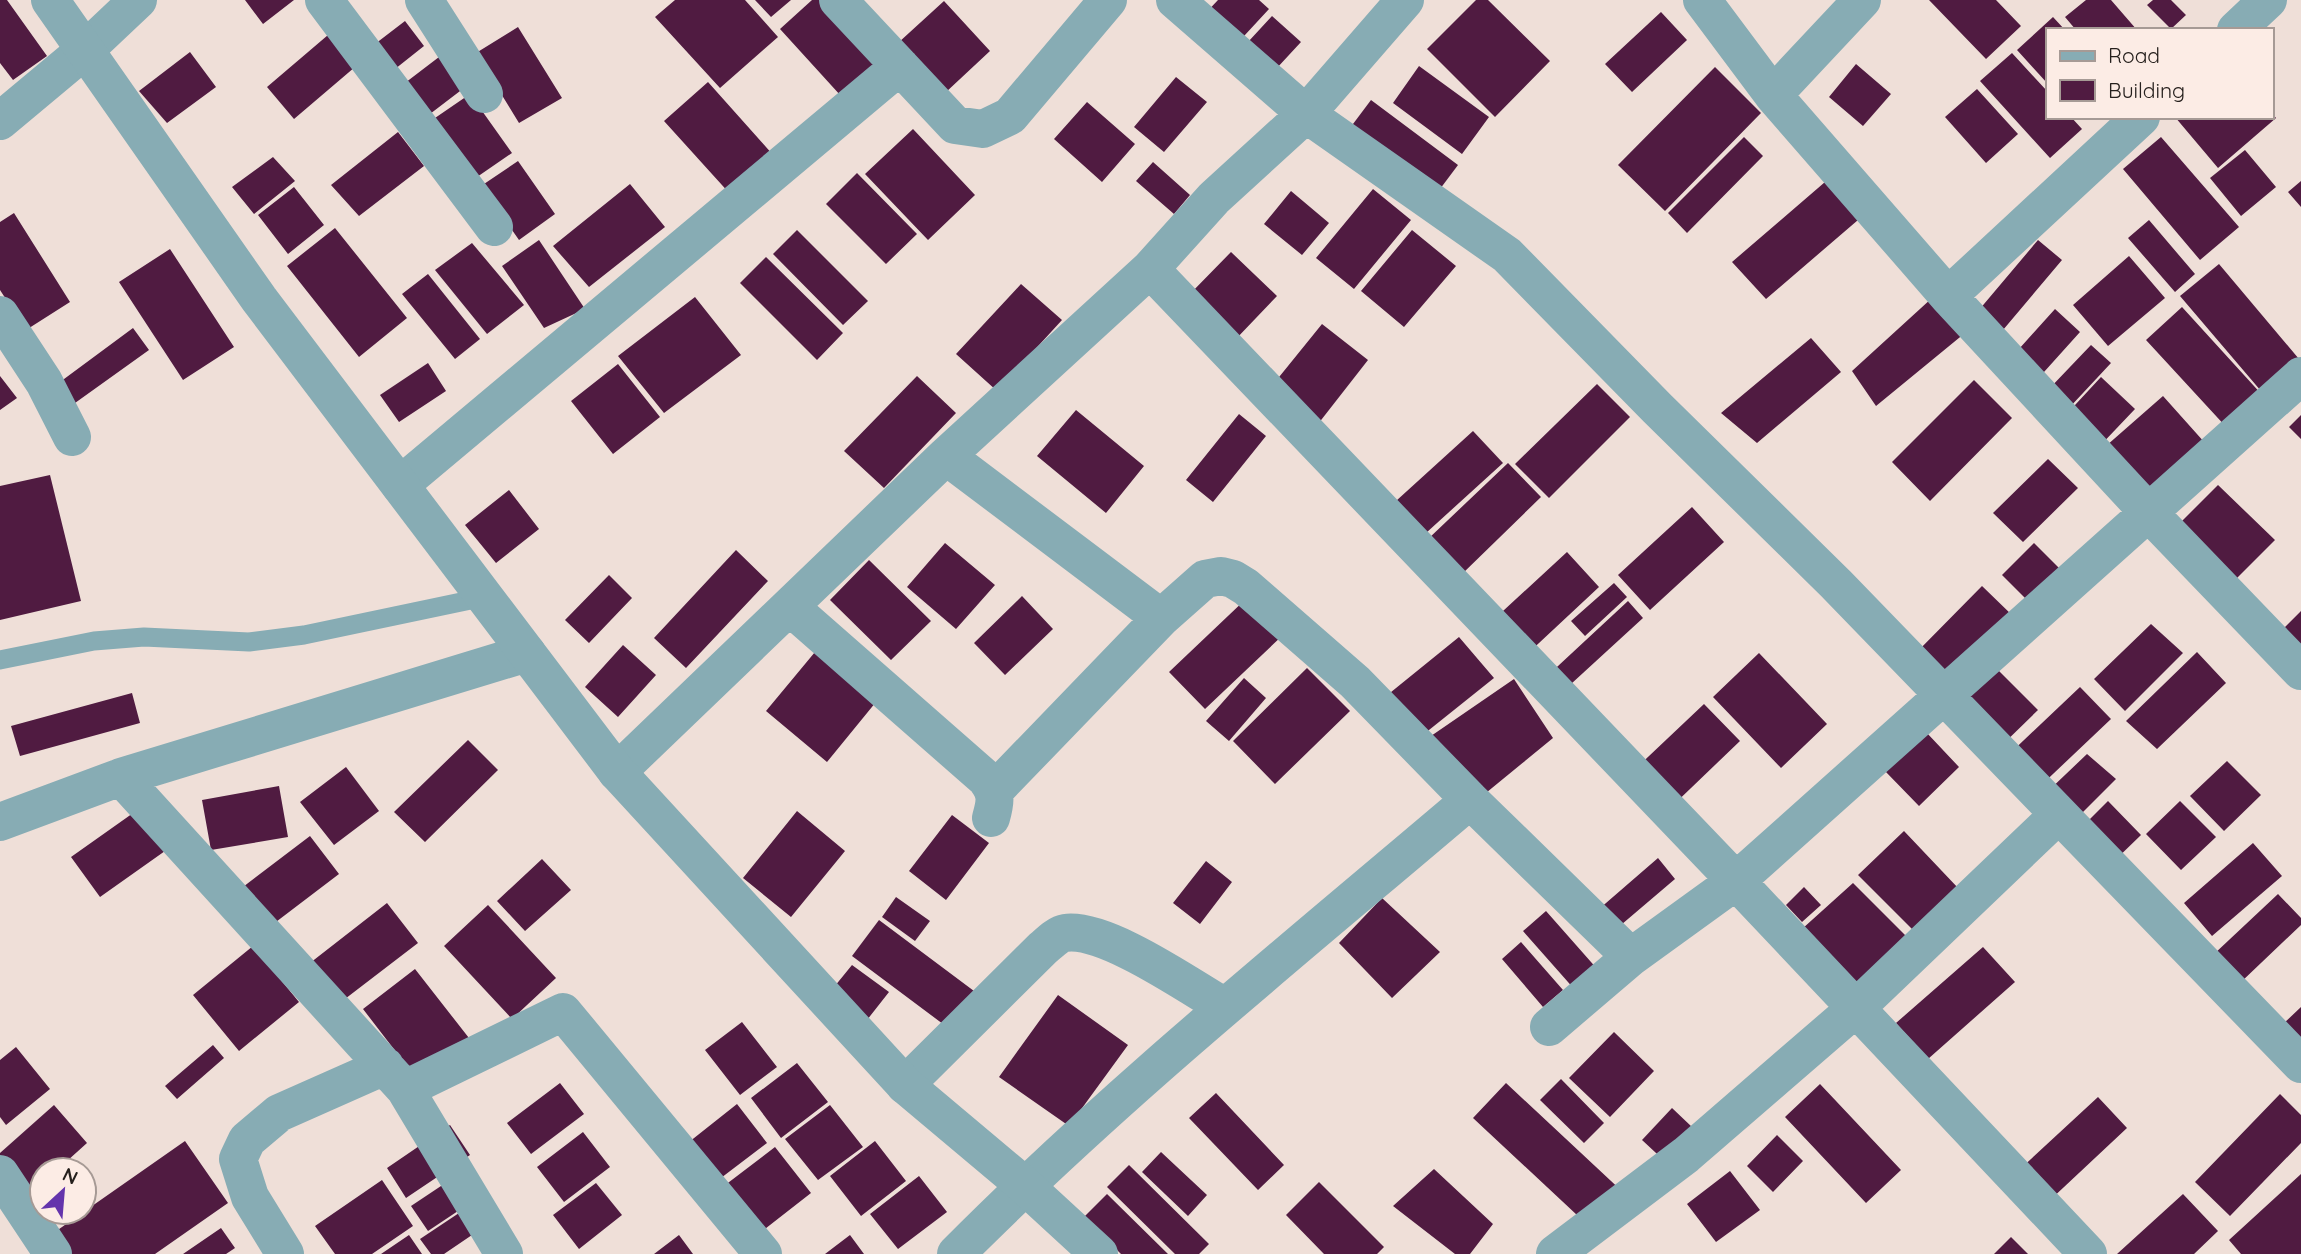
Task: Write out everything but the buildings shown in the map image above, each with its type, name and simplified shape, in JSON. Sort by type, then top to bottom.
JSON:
[{"type":"street","points":[[50,0],[259,299],[617,772],[905,1085],[1024,1185],[1099,1254]]},
{"type":"street","points":[[0,121],[85,50],[138,0]]},
{"type":"street","points":[[324,0],[494,227]]},
{"type":"street","points":[[424,0],[485,94]]},
{"type":"street","points":[[838,0],[955,125],[983,129],[1010,116],[1108,0]]},
{"type":"street","points":[[1175,0],[1306,114],[1507,255],[1943,694],[2301,1064]]},
{"type":"street","points":[[617,772],[946,456],[1150,269],[1214,198],[1306,114],[1405,0]]},
{"type":"street","points":[[1702,0],[1773,95],[1948,296],[2149,513],[2301,671]]},
{"type":"street","points":[[1773,95],[1862,0]]},
{"type":"street","points":[[2238,28],[2268,0]]},
{"type":"street","points":[[400,485],[900,66]]},
{"type":"street","points":[[1948,296],[2139,119]]},
{"type":"street","points":[[1150,269],[1736,881],[2088,1254]]},
{"type":"street","points":[[0,315],[44,382],[72,437]]},
{"type":"street","points":[[1549,1027],[1631,957],[1736,881],[2301,376]]},
{"type":"street","points":[[946,456],[1161,618]]},
{"type":"street","points":[[790,607],[985,778],[993,804],[1161,618],[1205,579],[1221,576],[1233,579],[1246,587],[1356,682],[1470,800],[1631,957]]},
{"type":"street","points":[[0,822],[121,777],[527,653]]},
{"type":"street","points":[[121,777],[395,1078],[504,1254]]},
{"type":"street","points":[[956,1254],[1024,1185],[1226,1007],[1470,800]]},
{"type":"street","points":[[1555,1254],[1686,1155],[1856,1008],[2058,815]]},
{"type":"street","points":[[905,1085],[1043,948],[1063,933],[1086,933],[1111,940],[1226,1007]]},
{"type":"street","points":[[285,1254],[250,1197],[238,1159],[247,1140],[279,1113],[395,1078],[563,1012],[763,1254]]},
{"type":"street","points":[[0,1174],[53,1254]]},
{"type":"lane","points":[[0,660],[94,641],[144,637],[249,642],[304,635],[485,597]]}]
